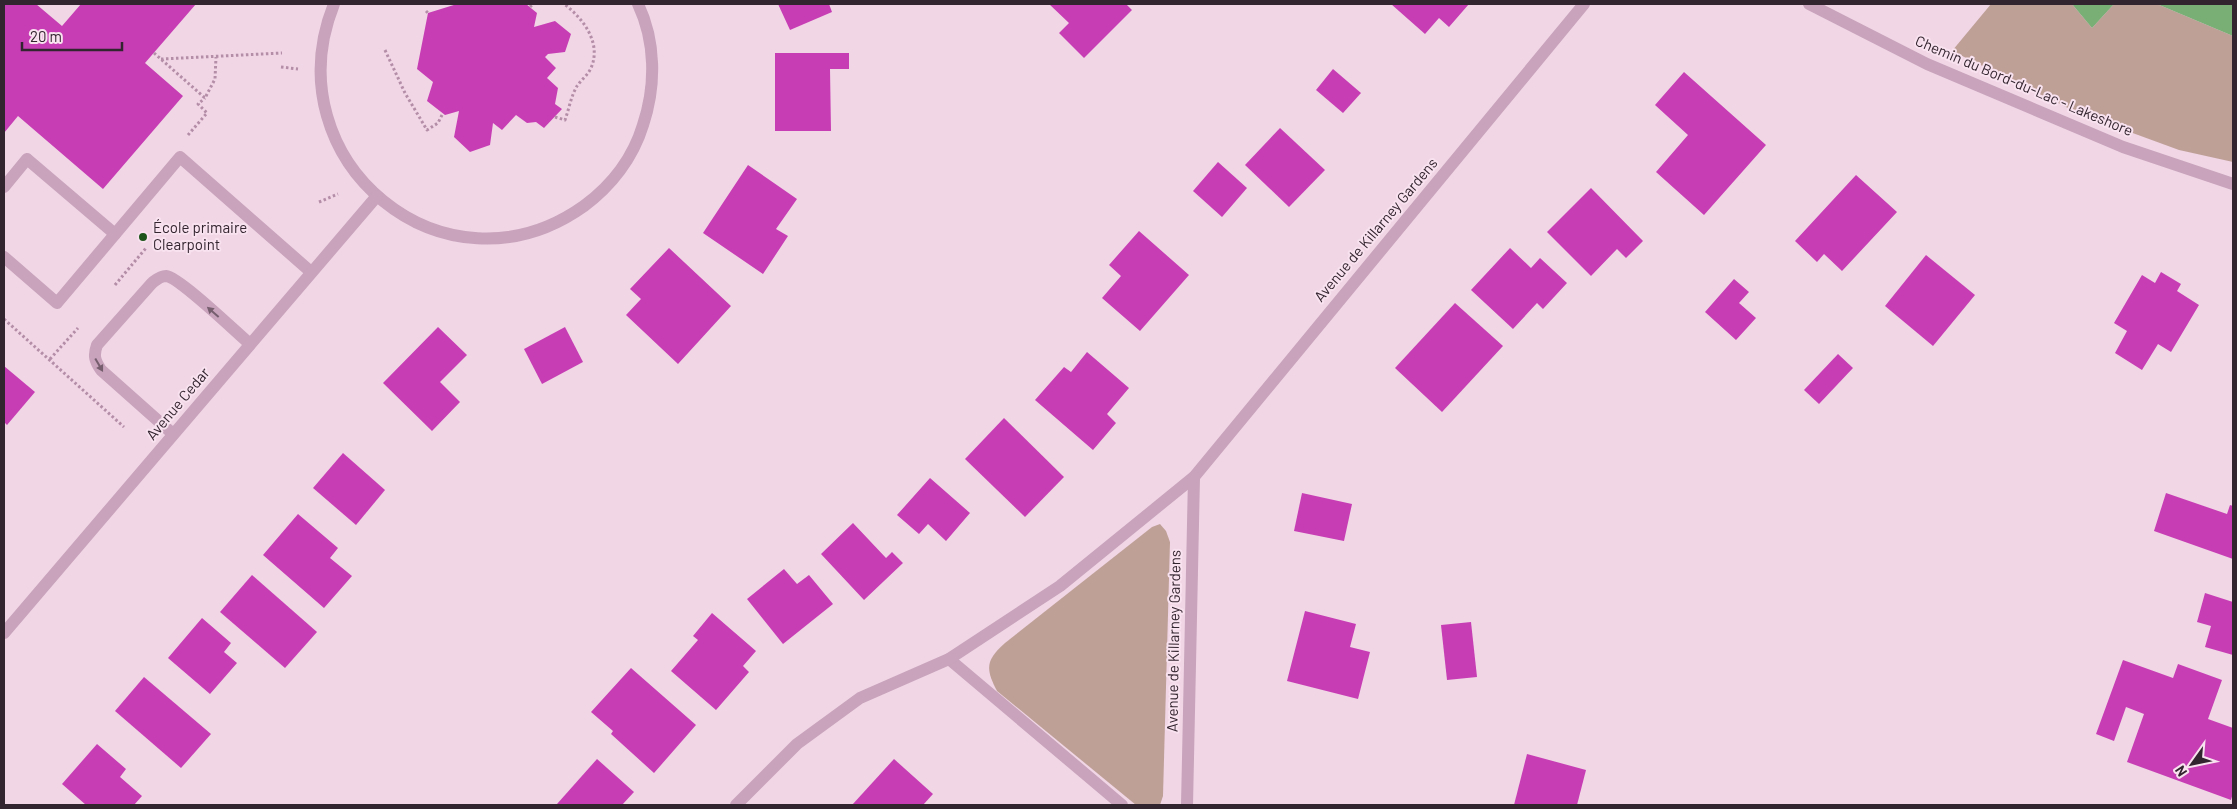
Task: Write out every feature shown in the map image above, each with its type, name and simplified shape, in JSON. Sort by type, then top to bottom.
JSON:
[{"type":"street","points":[[334,4],[322,42],[321,91],[326,115],[334,138],[345,159],[360,179],[377,196],[398,212],[421,224],[446,233],[471,237],[523,234],[548,226],[572,214],[593,199],[612,181],[640,137],[648,113],[652,87],[652,61],[648,35],[638,4]]},
{"type":"street","name":"Avenue de Killarney Gardens","points":[[736,805],[797,744],[860,698],[949,659],[1060,586],[1194,477],[1584,4]]},
{"type":"street","name":"Chemin du Bord-du-Lac - Lakeshore","points":[[1809,4],[1936,68],[2123,148],[2233,184]]},
{"type":"street","points":[[4,257],[57,303],[180,157],[311,272]]},
{"type":"street","points":[[4,187],[27,159],[115,234]]},
{"type":"street","name":"Avenue Cedar","points":[[4,633],[377,196]]},
{"type":"street","points":[[173,434],[101,370],[95,361],[94,353],[97,345],[152,283],[158,278],[166,276],[173,278],[186,288],[250,344]]},
{"type":"street","name":"Avenue de Killarney Gardens","points":[[1187,805],[1194,477]]},
{"type":"street","points":[[949,659],[1122,805]]},
{"type":"path","points":[[555,117],[565,120],[577,86],[591,69],[595,56],[595,47],[585,26],[576,13],[564,4]]},
{"type":"path","points":[[385,50],[405,93],[427,130],[438,123],[443,113]]},
{"type":"path","points":[[154,53],[204,98]]},
{"type":"path","points":[[161,59],[282,53]]},
{"type":"path","points":[[207,113],[198,104],[204,98],[215,79],[216,57]]},
{"type":"path","points":[[281,68],[302,69]]},
{"type":"path","points":[[319,202],[338,194]]},
{"type":"path","points":[[110,291],[146,248]]},
{"type":"path","points":[[4,319],[124,427]]},
{"type":"path","points":[[50,359],[81,324]]},
{"type":"shaded area","points":[[1991,4],[2072,4],[2092,28],[2114,4],[2157,4],[2233,36],[2233,162],[2179,150],[2078,113],[1952,51]]},
{"type":"shaded area","points":[[2072,4],[2114,4],[2092,28]]},
{"type":"shaded area","points":[[2157,4],[2233,4],[2233,36]]},
{"type":"shaded area","points":[[1160,524],[1166,531],[1170,542],[1163,796],[1160,805],[1136,805],[997,691],[989,665],[994,654],[1005,643],[1152,527]]},
{"type":"building","points":[[4,4],[36,4],[62,26],[81,4],[196,4],[145,63],[183,96],[103,189],[18,116],[4,133]]},
{"type":"building","points":[[457,4],[526,4],[537,13],[534,27],[555,21],[571,34],[565,52],[548,54],[545,57],[556,68],[547,78],[558,88],[555,104],[562,109],[544,128],[536,122],[527,123],[516,115],[502,130],[493,123],[490,145],[470,152],[454,137],[459,111],[445,115],[427,101],[433,82],[417,69],[428,13]]},
{"type":"building","points":[[778,4],[829,4],[832,12],[790,30]]},
{"type":"building","points":[[1049,4],[1126,4],[1132,10],[1084,58],[1059,33],[1069,23]]},
{"type":"building","points":[[1391,4],[1469,4],[1449,27],[1439,18],[1425,34]]},
{"type":"building","points":[[775,53],[849,53],[849,69],[830,69],[831,131],[775,131]]},
{"type":"building","points":[[1333,69],[1361,93],[1343,113],[1316,90]]},
{"type":"building","points":[[1684,72],[1766,145],[1704,215],[1656,172],[1688,135],[1655,105]]},
{"type":"building","points":[[1280,128],[1325,170],[1289,207],[1245,165]]},
{"type":"building","points":[[1218,162],[1247,188],[1222,217],[1193,191]]},
{"type":"building","points":[[748,165],[797,199],[776,229],[788,236],[763,274],[703,233]]},
{"type":"building","points":[[1856,175],[1897,212],[1842,271],[1824,254],[1817,262],[1795,241]]},
{"type":"building","points":[[1591,188],[1643,241],[1626,258],[1617,249],[1591,276],[1547,232]]},
{"type":"building","points":[[1139,231],[1189,275],[1140,331],[1102,298],[1121,276],[1109,265]]},
{"type":"building","points":[[669,248],[731,306],[678,364],[626,315],[641,299],[630,289]]},
{"type":"building","points":[[1510,248],[1531,268],[1540,258],[1567,283],[1543,309],[1537,303],[1513,329],[1471,290]]},
{"type":"building","points":[[1926,255],[1975,295],[1933,346],[1885,306]]},
{"type":"building","points":[[2161,272],[2181,284],[2177,291],[2199,305],[2171,352],[2158,344],[2142,370],[2115,353],[2127,331],[2114,323],[2142,275],[2155,283]]},
{"type":"building","points":[[1734,279],[1749,292],[1739,303],[1756,318],[1736,340],[1705,312]]},
{"type":"building","points":[[1455,303],[1503,346],[1442,412],[1395,368]]},
{"type":"building","points":[[438,327],[467,355],[440,382],[460,402],[432,431],[383,383]]},
{"type":"building","points":[[565,327],[583,362],[542,384],[524,349]]},
{"type":"building","points":[[1087,352],[1129,388],[1107,414],[1116,423],[1093,450],[1035,400],[1064,367],[1071,372]]},
{"type":"building","points":[[1838,354],[1853,368],[1819,404],[1804,390]]},
{"type":"building","points":[[4,366],[35,392],[7,425],[4,422]]},
{"type":"building","points":[[1004,418],[1064,477],[1025,517],[965,459]]},
{"type":"building","points":[[343,453],[385,490],[356,525],[313,488]]},
{"type":"building","points":[[930,478],[970,513],[946,541],[928,524],[919,534],[897,515]]},
{"type":"building","points":[[1302,493],[1352,504],[1344,541],[1294,531]]},
{"type":"building","points":[[2166,493],[2227,514],[2230,505],[2233,506],[2233,559],[2154,531]]},
{"type":"building","points":[[298,514],[338,548],[330,558],[352,576],[324,608],[263,555]]},
{"type":"building","points":[[853,523],[886,558],[892,552],[903,563],[864,600],[821,554]]},
{"type":"building","points":[[784,569],[797,584],[809,575],[833,604],[783,644],[747,599]]},
{"type":"building","points":[[252,575],[317,632],[285,668],[220,612]]},
{"type":"building","points":[[2205,593],[2233,602],[2233,655],[2205,647],[2211,626],[2197,622]]},
{"type":"building","points":[[1305,611],[1356,624],[1350,647],[1370,652],[1358,699],[1287,681]]},
{"type":"building","points":[[712,613],[756,651],[743,666],[749,672],[716,710],[671,671],[698,640],[693,636]]},
{"type":"building","points":[[202,618],[231,643],[224,652],[237,663],[210,694],[168,658]]},
{"type":"building","points":[[1471,622],[1477,677],[1447,680],[1441,625]]},
{"type":"building","points":[[2123,660],[2173,678],[2178,664],[2222,680],[2208,719],[2233,728],[2233,793],[2231,800],[2127,762],[2144,714],[2126,707],[2114,741],[2096,734]]},
{"type":"building","points":[[631,668],[696,725],[654,773],[611,734],[613,731],[591,712]]},
{"type":"building","points":[[144,677],[211,734],[181,768],[115,711]]},
{"type":"building","points":[[97,744],[126,769],[120,777],[142,796],[134,805],[86,805],[62,784]]},
{"type":"building","points":[[1527,754],[1586,770],[1577,805],[1514,805]]},
{"type":"building","points":[[597,759],[634,792],[622,805],[558,805],[557,804]]},
{"type":"building","points":[[894,759],[933,794],[923,805],[852,805]]},
{"type":"place","name":"École primaire Clearpoint","points":[[143,237]]}]
